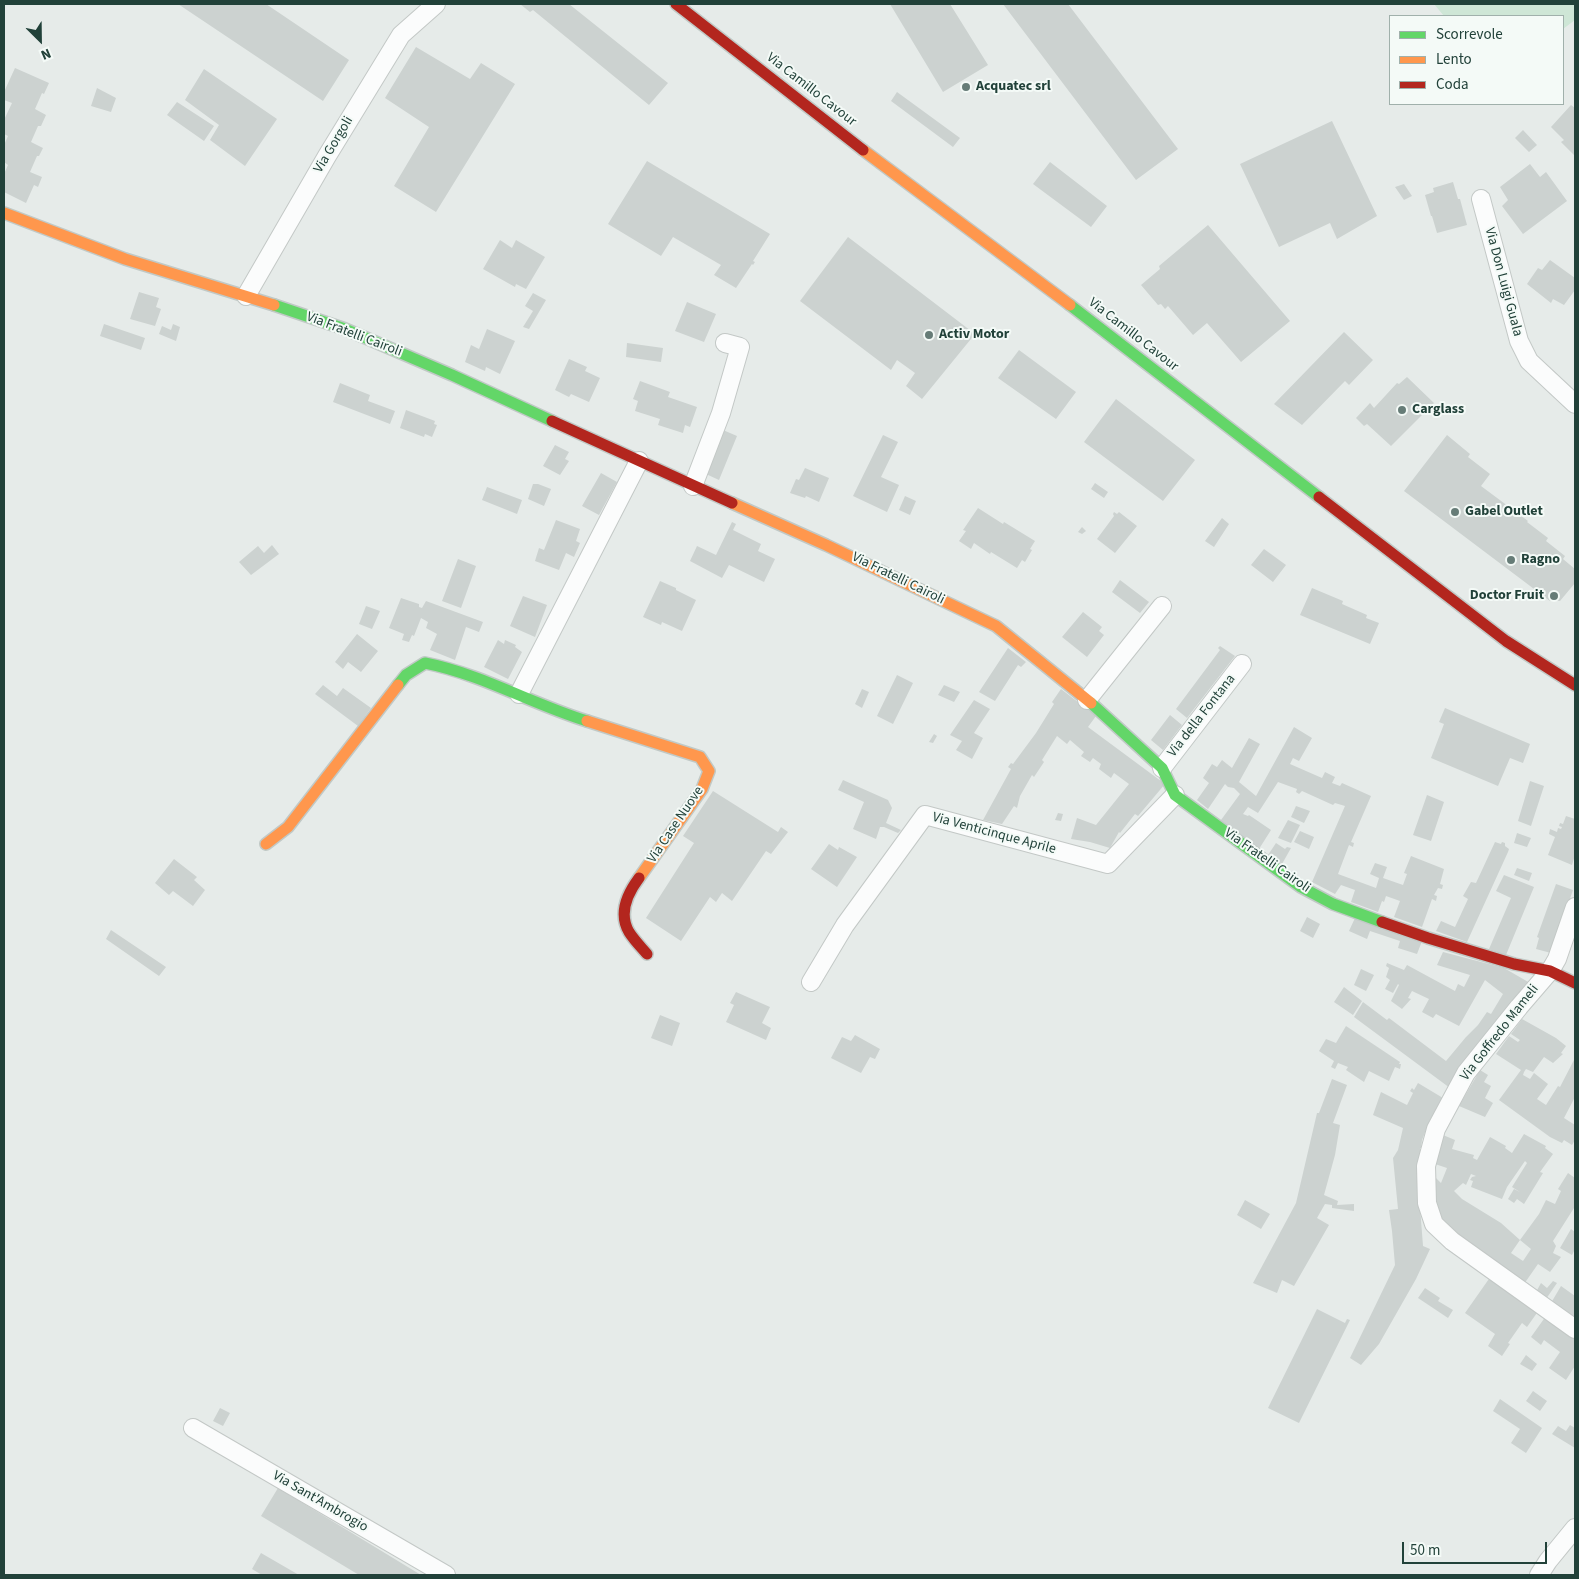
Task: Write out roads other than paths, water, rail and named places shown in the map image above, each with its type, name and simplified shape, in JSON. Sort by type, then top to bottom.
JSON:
[{"type":"street","name":"Via Gorgoli","points":[[246,296],[327,156],[401,35],[436,4]]},
{"type":"street","name":"Via Camillo Cavour","points":[[676,4],[1506,641],[1575,685]]},
{"type":"street","name":"Via Don Luigi Guala","points":[[1481,198],[1519,341],[1529,361],[1575,404]]},
{"type":"street","name":"Via Fratelli Cairoli","points":[[4,213],[125,259],[345,329],[452,375],[692,486],[826,545],[996,626],[1087,700],[1162,768],[1176,795],[1301,887],[1333,904],[1428,938],[1514,964],[1550,971],[1575,983]]},
{"type":"street","points":[[692,486],[721,413],[740,347],[725,343]]},
{"type":"street","points":[[519,694],[639,461]]},
{"type":"street","points":[[1087,700],[1162,606]]},
{"type":"street","name":"Via Case Nuove","points":[[266,844],[288,827],[406,675],[424,663],[440,666],[519,694],[557,712],[700,757],[709,772],[702,789],[631,889],[623,912],[629,932],[648,954]]},
{"type":"street","name":"Via della Fontana","points":[[1162,768],[1242,664]]},
{"type":"street","name":"Via Venticinque Aprile","points":[[811,982],[846,925],[926,815],[1108,864],[1176,795]]},
{"type":"street","name":"Via Goffredo Mameli","points":[[1575,907],[1557,959],[1550,971],[1518,1007],[1466,1073],[1452,1097],[1436,1129],[1426,1166],[1427,1203],[1434,1224],[1452,1241],[1575,1329]]},
{"type":"street","name":"Via Sant'Ambrogio","points":[[193,1428],[446,1575]]},
{"type":"street","points":[[1539,1575],[1575,1528]]},
{"type":"place","name":"Acquatec srl","points":[[966,87]]},
{"type":"place","name":"Activ Motor","points":[[929,335]]},
{"type":"place","name":"Carglass","points":[[1402,410]]},
{"type":"place","name":"Gabel Outlet","points":[[1455,512]]},
{"type":"place","name":"Ragno","points":[[1511,560]]},
{"type":"place","name":"Doctor Fruit","points":[[1554,596]]}]
